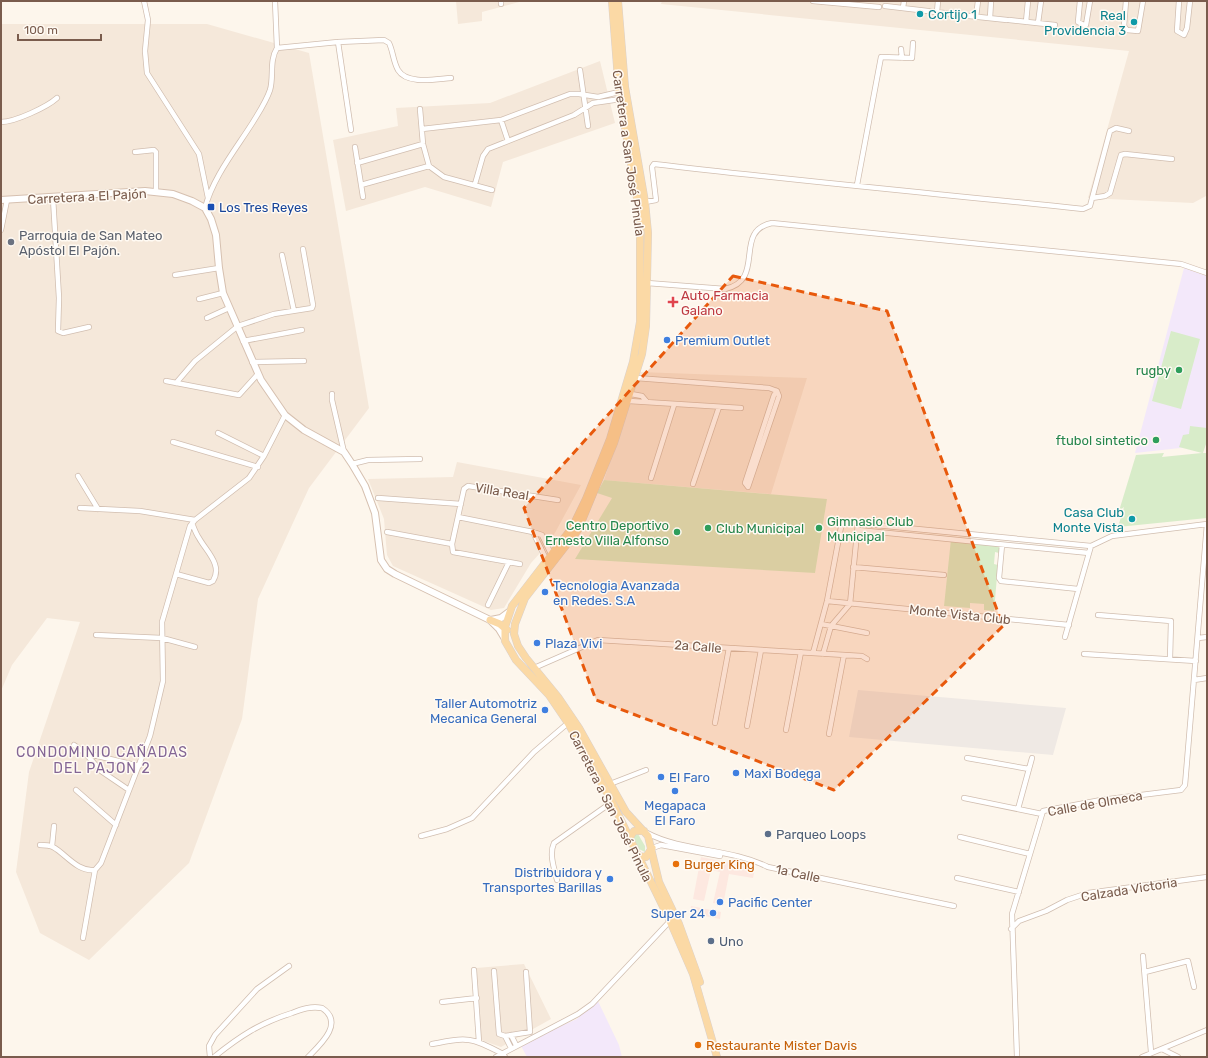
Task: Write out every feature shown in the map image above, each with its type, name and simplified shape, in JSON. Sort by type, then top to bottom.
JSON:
[{"type":"main road","name":"Carretera a San José Pinula","points":[[612,1],[620,95],[640,216],[640,322],[633,362],[610,439],[572,528],[550,558],[519,595],[509,612],[505,627],[505,641],[516,660],[535,672],[558,697],[579,728],[626,812],[644,831],[652,848],[661,886],[694,960],[722,1057]]},
{"type":"main road","name":"Carretera a San José Pinula","points":[[618,1],[625,87],[645,202],[648,233],[646,326],[642,354],[632,397],[578,530],[524,598],[515,624],[514,634],[518,646],[568,723],[612,802],[670,921],[693,974],[718,1057]]},
{"type":"main road","points":[[491,620],[505,627],[519,655],[526,658]]},
{"type":"main road","points":[[629,839],[634,831],[644,831]]},
{"type":"main road","points":[[637,856],[646,856],[652,848]]},
{"type":"main road","points":[[670,921],[674,922],[690,958],[694,960]]},
{"type":"street","points":[[144,1],[148,20],[145,51],[147,72],[199,154],[208,198]]},
{"type":"street","points":[[275,1],[277,48],[273,57],[270,90],[264,104],[208,198],[205,208],[211,219],[216,235],[218,268],[223,294],[238,326],[252,362],[267,391],[285,415],[304,430],[344,452]]},
{"type":"street","points":[[813,1],[865,4],[879,8]]},
{"type":"street","points":[[903,8],[904,1]]},
{"type":"street","points":[[937,12],[938,1]]},
{"type":"street","points":[[976,17],[978,1]]},
{"type":"street","points":[[990,18],[991,1]]},
{"type":"street","points":[[1026,22],[1028,1]]},
{"type":"street","points":[[1038,23],[1041,1]]},
{"type":"street","points":[[1080,1],[1078,22],[1084,25],[1087,23],[1090,1]]},
{"type":"street","points":[[1126,1],[1124,26],[1127,30],[1135,32],[1138,31],[1140,26],[1143,1]]},
{"type":"street","points":[[1179,1],[1177,31],[1184,34],[1187,28],[1190,1]]},
{"type":"street","points":[[885,6],[953,14]]},
{"type":"street","points":[[960,15],[1055,25]]},
{"type":"street","points":[[277,48],[338,42],[384,40],[389,43],[399,72],[405,77],[423,79],[451,78]]},
{"type":"street","points":[[338,42],[350,130]]},
{"type":"street","points":[[857,185],[881,57],[912,58],[913,43]]},
{"type":"street","points":[[901,49],[902,58]]},
{"type":"street","points":[[580,70],[588,126]]},
{"type":"street","points":[[422,129],[501,120],[563,96],[575,94],[598,97],[620,95]]},
{"type":"street","points":[[475,184],[485,152],[492,146],[574,115],[593,103],[620,95]]},
{"type":"street","points":[[1,122],[19,119],[28,113],[45,107],[56,98]]},
{"type":"street","points":[[420,109],[423,144],[428,166],[444,177],[475,184],[492,190]]},
{"type":"street","points":[[501,120],[508,140]]},
{"type":"street","points":[[645,202],[656,200],[652,167],[654,164],[818,183],[857,185],[1083,209],[1090,206],[1110,131],[1116,128],[1129,131]]},
{"type":"street","points":[[357,163],[423,144]]},
{"type":"street","points":[[354,147],[363,198]]},
{"type":"street","points":[[136,152],[154,150],[156,152],[156,192]]},
{"type":"street","points":[[1092,198],[1105,196],[1110,193],[1121,155],[1125,154],[1172,159]]},
{"type":"street","points":[[361,185],[428,166]]},
{"type":"street","name":"Carretera a El Pajón","points":[[4,200],[53,198],[134,191],[156,192],[183,197],[205,208]]},
{"type":"street","points":[[53,198],[60,298],[58,332],[63,333],[89,327]]},
{"type":"street","points":[[1,230],[4,200]]},
{"type":"street","points":[[647,284],[725,289],[734,287],[742,280],[747,272],[750,241],[754,234],[760,227],[772,223],[1181,264],[1207,273]]},
{"type":"street","points":[[176,383],[196,361],[238,326],[274,314],[312,308],[313,305],[303,249]]},
{"type":"street","points":[[282,255],[294,311]]},
{"type":"street","points":[[174,275],[218,268]]},
{"type":"street","points":[[199,299],[223,294]]},
{"type":"street","points":[[207,318],[229,308]]},
{"type":"street","points":[[243,341],[302,330]]},
{"type":"street","points":[[252,362],[304,361]]},
{"type":"street","points":[[166,381],[239,395],[258,374]]},
{"type":"street","points":[[636,378],[769,388],[777,391],[774,395],[750,486],[746,487],[745,483],[757,455]]},
{"type":"street","points":[[332,394],[332,400],[344,452],[365,486],[375,513],[380,557],[385,566],[396,574],[491,620],[499,629],[505,641]]},
{"type":"street","points":[[632,397],[642,396],[647,402]]},
{"type":"street","points":[[632,397],[639,403],[647,402],[674,405],[741,408]]},
{"type":"street","points":[[651,478],[674,405]]},
{"type":"street","points":[[693,484],[719,407]]},
{"type":"street","points":[[83,938],[95,870],[101,863],[150,736],[162,681],[162,622],[176,574],[194,522],[249,478],[258,467],[285,415]]},
{"type":"street","points":[[218,433],[264,456]]},
{"type":"street","points":[[173,442],[258,467]]},
{"type":"street","points":[[352,464],[368,460],[420,459]]},
{"type":"street","points":[[78,476],[98,509]]},
{"type":"street","name":"Villa Real","points":[[452,544],[464,489],[468,486],[558,500]]},
{"type":"street","name":"Villa Real","points":[[378,498],[461,504]]},
{"type":"street","points":[[80,508],[140,511],[194,522]]},
{"type":"street","points":[[458,517],[542,535],[550,558]]},
{"type":"street","points":[[176,574],[209,583],[213,581],[215,577],[215,564],[199,539],[194,522]]},
{"type":"street","points":[[813,653],[828,601],[842,526],[846,522],[1091,546],[1112,536],[1207,524],[1204,573]]},
{"type":"street","points":[[823,654],[831,626],[850,604],[858,523]]},
{"type":"street","points":[[858,530],[1089,553]]},
{"type":"street","points":[[387,532],[452,544],[453,552],[520,564]]},
{"type":"street","points":[[951,539],[952,532]]},
{"type":"street","points":[[1002,545],[999,578],[1001,581],[1078,589]]},
{"type":"street","points":[[1066,638],[1078,589],[1091,546]]},
{"type":"street","points":[[488,605],[509,562]]},
{"type":"street","points":[[853,567],[944,576]]},
{"type":"street","name":"Calle de Olmeca","points":[[1017,1057],[1011,929],[1012,914],[1043,810],[1101,800],[1181,790],[1185,785],[1187,778],[1204,573]]},
{"type":"street","points":[[1201,598],[1207,597]]},
{"type":"street","name":"Monte Vista Club","points":[[828,601],[1069,625]]},
{"type":"street","points":[[491,620],[501,618],[509,612]]},
{"type":"street","points":[[1098,615],[1171,622],[1170,659]]},
{"type":"street","points":[[821,624],[867,633]]},
{"type":"street","points":[[96,635],[162,638],[195,647]]},
{"type":"street","points":[[1198,638],[1207,637]]},
{"type":"street","name":"2a Calle","points":[[535,672],[598,640],[862,656],[867,659]]},
{"type":"street","points":[[715,723],[729,648]]},
{"type":"street","points":[[746,726],[761,650]]},
{"type":"street","points":[[786,730],[801,652]]},
{"type":"street","points":[[1084,654],[1196,661]]},
{"type":"street","points":[[829,734],[844,655]]},
{"type":"street","points":[[1194,680],[1207,678]]},
{"type":"street","points":[[421,836],[472,818],[534,752],[568,723]]},
{"type":"street","points":[[74,745],[85,753],[101,771],[129,790]]},
{"type":"street","points":[[85,753],[139,766]]},
{"type":"street","points":[[967,758],[1029,769]]},
{"type":"street","points":[[1018,809],[1032,758]]},
{"type":"street","points":[[610,784],[646,770]]},
{"type":"street","points":[[76,790],[116,825]]},
{"type":"street","points":[[964,798],[1042,814]]},
{"type":"street","points":[[556,880],[552,860],[552,849],[554,843],[612,802]]},
{"type":"street","points":[[52,846],[54,826]]},
{"type":"street","name":"1a Calle","points":[[644,831],[663,840],[751,858],[768,867],[954,906]]},
{"type":"street","points":[[960,837],[1030,854]]},
{"type":"street","points":[[652,848],[661,844],[720,856]]},
{"type":"street","points":[[40,845],[52,846],[76,865],[86,869],[95,870]]},
{"type":"street","name":"Calzada Victoria","points":[[1011,929],[1023,919],[1046,911],[1067,900],[1088,893],[1207,877]]},
{"type":"street","points":[[957,878],[1019,892]]},
{"type":"street","points":[[496,1057],[504,1055],[512,1048],[578,1014],[592,1004],[670,921]]},
{"type":"street","points":[[1143,956],[1152,1052]]},
{"type":"street","points":[[1145,972],[1188,961],[1194,987]]},
{"type":"street","points":[[210,1057],[209,1046],[215,1035],[257,989],[289,966]]},
{"type":"street","points":[[474,970],[479,1042]]},
{"type":"street","points":[[494,971],[499,1034],[505,1036],[530,1032],[526,972]]},
{"type":"street","points":[[442,1002],[477,998]]},
{"type":"street","points":[[214,1057],[253,1028],[263,1023],[307,1008],[322,1008],[330,1015],[332,1021],[331,1028],[322,1042],[308,1057]]},
{"type":"street","points":[[1142,1057],[1207,1030]]},
{"type":"street","points":[[511,1035],[516,1046]]},
{"type":"street","points":[[505,1036],[512,1048]]},
{"type":"street","points":[[432,1044],[462,1038],[479,1042],[504,1055]]},
{"type":"street","points":[[1162,1049],[1178,1057]]},
{"type":"highlighted area","points":[[733,276],[887,311],[1003,626],[834,790],[596,700],[524,508]]},
{"type":"shaded area","points":[[456,1],[523,1],[482,12],[482,21],[458,24]]},
{"type":"shaded area","points":[[662,1],[1207,1],[1206,196],[1193,203],[1088,198],[1129,51],[661,4]]},
{"type":"shaded area","points":[[1,24],[207,24],[309,53],[369,408],[309,488],[258,599],[242,719],[189,863],[89,960],[40,933],[16,872],[29,772],[80,622],[47,618],[12,665],[1,691]]},
{"type":"shaded area","points":[[600,61],[615,123],[503,162],[491,207],[425,187],[346,211],[333,140],[398,126],[396,108],[490,103]]},
{"type":"shaded area","points":[[1184,268],[1207,276],[1207,445],[1135,453]]},
{"type":"shaded area","points":[[640,372],[807,378],[771,494],[604,480]]},
{"type":"shaded area","points":[[457,462],[581,485],[550,542],[531,563],[504,608],[491,610],[393,566],[387,555],[384,519],[368,479],[453,477]]},
{"type":"shaded area","points":[[858,690],[1066,708],[1053,755],[849,737]]},
{"type":"shaded area","points":[[701,857],[755,868],[753,878],[729,874],[723,905],[713,903],[720,872],[711,870],[704,901],[693,899]]},
{"type":"shaded area","points":[[691,906],[721,912],[720,919],[690,913]]},
{"type":"shaded area","points":[[524,964],[551,1019],[501,1047],[481,1040],[476,968]]},
{"type":"shaded area","points":[[596,997],[619,1045],[622,1057],[527,1057],[520,1044],[577,1019]]},
{"type":"green space","points":[[1171,331],[1200,339],[1181,409],[1152,401]]},
{"type":"green space","points":[[1190,426],[1207,428],[1207,441],[1203,453],[1207,453],[1207,518],[1118,527],[1124,507],[1119,511],[1136,455],[1164,453],[1162,457],[1202,453],[1179,447],[1183,435],[1189,434]]},
{"type":"green space","name":"Club Municipal","points":[[604,480],[827,499],[815,573],[575,559],[612,498],[597,493]]},
{"type":"green space","points":[[951,539],[1000,544],[999,553],[995,552],[994,564],[998,565],[994,611],[984,610],[984,604],[970,603],[970,608],[944,606]]},
{"type":"green space","points":[[634,834],[638,834],[645,846],[645,852],[639,849],[633,838]]},
{"type":"place","name":"Cortijo 1","points":[[920,14]]},
{"type":"place","name":"Real Providencia 3","points":[[1134,22]]},
{"type":"place","name":"Los Tres Reyes","points":[[211,207]]},
{"type":"place","name":"Parroquia de San Mateo Apóstol El Pajón.","points":[[11,242]]},
{"type":"place","name":"Auto Farmacia Galano","points":[[673,302]]},
{"type":"place","name":"Premium Outlet","points":[[667,340]]},
{"type":"place","name":"rugby","points":[[1179,370]]},
{"type":"place","name":"ftubol sintetico","points":[[1156,440]]},
{"type":"place","name":"Casa Club Monte Vista","points":[[1132,519]]},
{"type":"place","name":"Club Municipal","points":[[708,528]]},
{"type":"place","name":"Gimnasio Club Municipal","points":[[819,528]]},
{"type":"place","name":"Centro Deportivo Ernesto Villa Alfonso","points":[[677,532]]},
{"type":"place","name":"Tecnologia Avanzada en Redes. S.A","points":[[545,592]]},
{"type":"place","name":"Plaza Vivi","points":[[537,643]]},
{"type":"place","name":"Taller Automotriz Mecanica General","points":[[545,710]]},
{"type":"place","name":"Maxi Bodega","points":[[736,773]]},
{"type":"place","name":"El Faro","points":[[661,777]]},
{"type":"place","name":"Megapaca El Faro","points":[[675,791]]},
{"type":"place","name":"Parqueo Loops","points":[[768,834]]},
{"type":"place","name":"Burger King","points":[[676,864]]},
{"type":"place","name":"Distribuidora y Transportes Barillas","points":[[610,879]]},
{"type":"place","name":"Pacific Center","points":[[720,902]]},
{"type":"place","name":"Super 24","points":[[713,913]]},
{"type":"place","name":"Uno","points":[[711,941]]},
{"type":"place","name":"Restaurante Mister Davis","points":[[698,1045]]},
{"type":"district","name":"CONDOMINIO CAÑADAS DEL PAJON 2","points":[[102,760]]}]
